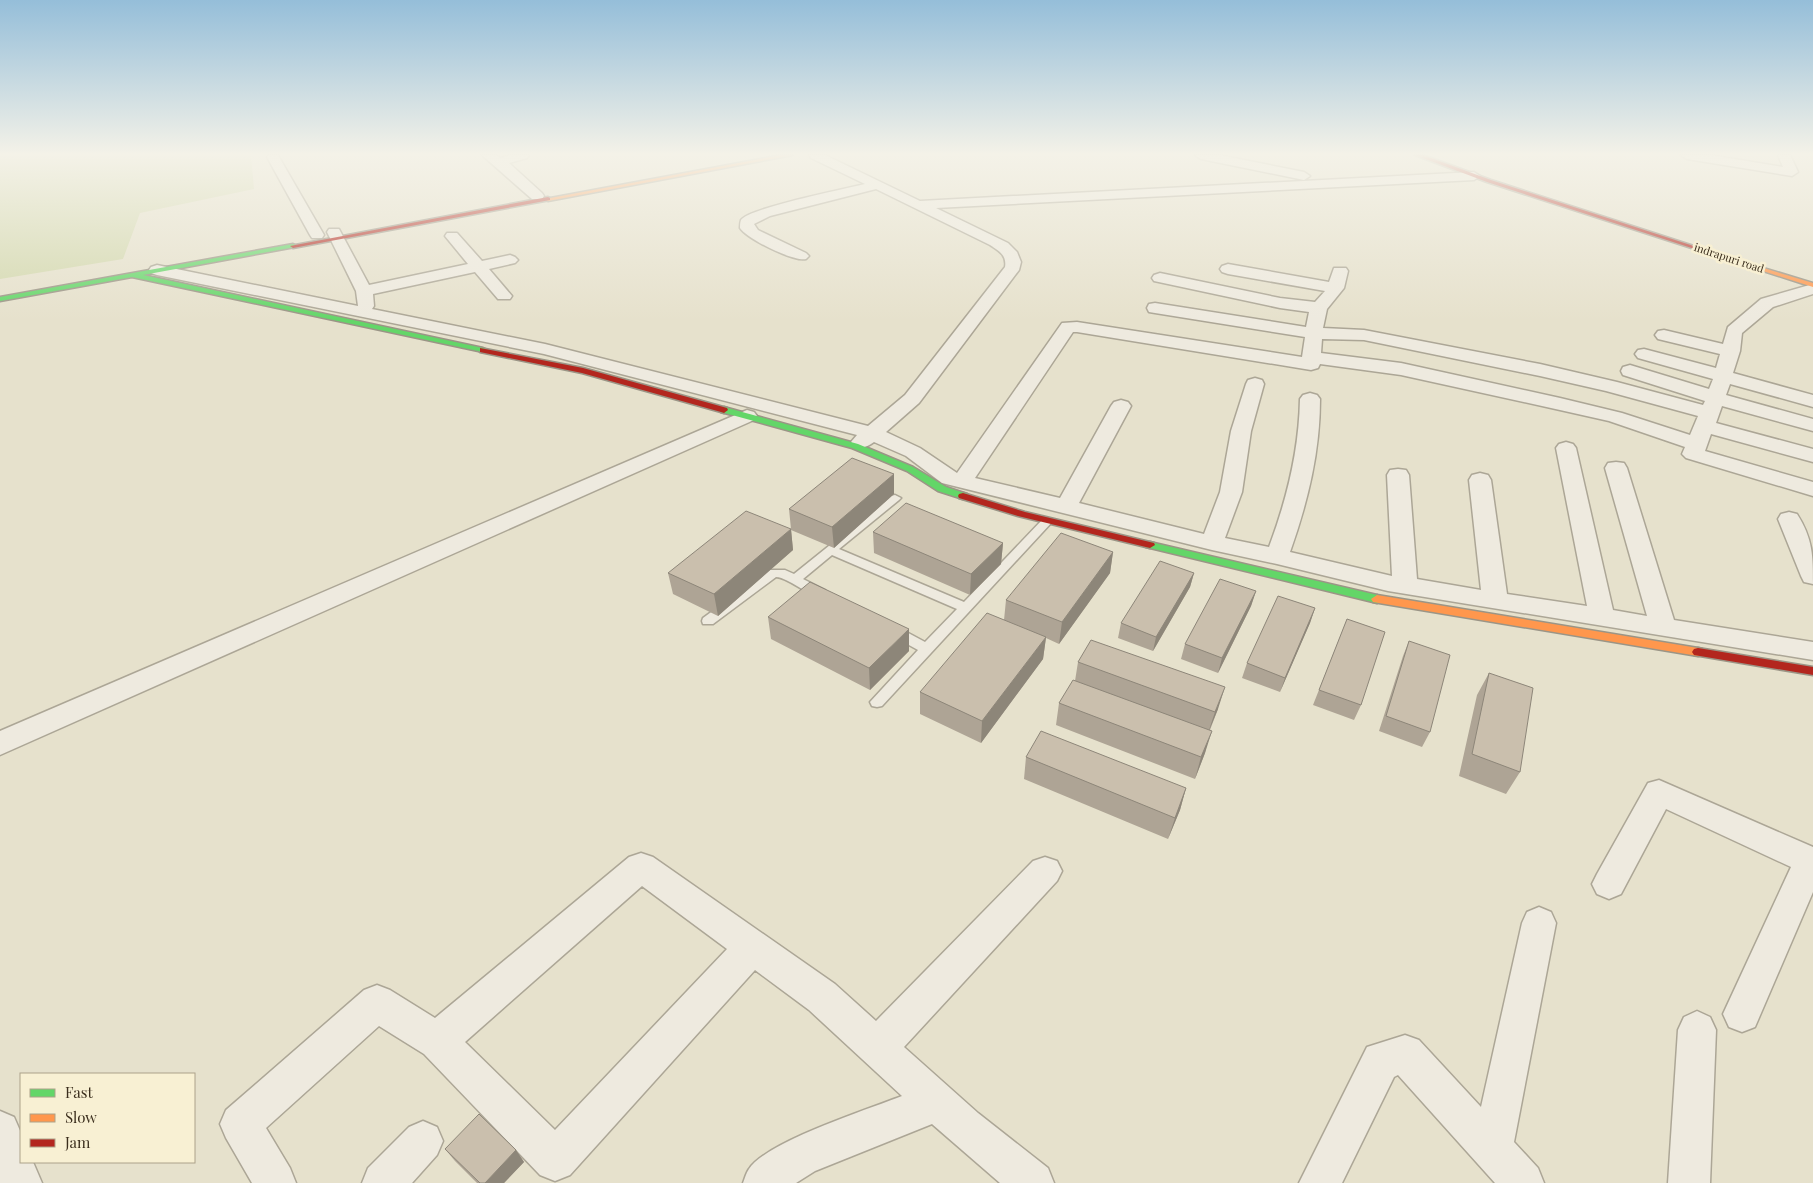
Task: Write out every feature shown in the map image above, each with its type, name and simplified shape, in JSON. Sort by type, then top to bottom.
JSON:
[{"type":"street","points":[[302,210],[316,235]]},
{"type":"street","points":[[0,299],[461,210]]},
{"type":"street","points":[[0,293],[316,235],[335,234],[470,210]]},
{"type":"street","points":[[776,210],[754,217],[747,222],[747,228],[753,233],[801,256]]},
{"type":"street","points":[[855,446],[912,399],[1013,267],[1014,260],[1011,254],[1004,248],[930,210]]},
{"type":"street","name":"indrapuri road","points":[[1581,210],[1813,284]]},
{"type":"street","name":"indrapuri road","points":[[1602,210],[1813,277]]},
{"type":"street","points":[[335,234],[364,291],[368,320]]},
{"type":"street","points":[[452,236],[504,296]]},
{"type":"street","points":[[364,291],[510,260]]},
{"type":"street","points":[[1228,269],[1336,288]]},
{"type":"street","points":[[157,270],[564,366],[855,446],[910,469],[942,489],[1047,521],[1375,598],[1813,671]]},
{"type":"street","points":[[962,481],[1068,328],[1077,327],[1311,364],[1319,308],[1336,288],[1340,270]]},
{"type":"street","points":[[131,274],[368,320],[573,356],[872,432],[913,452],[942,474],[962,481],[1212,544],[1277,556],[1405,586],[1813,650]]},
{"type":"street","points":[[1160,278],[1280,303],[1319,308]]},
{"type":"street","points":[[1813,289],[1766,303],[1734,331],[1723,376],[1693,454],[1813,489]]},
{"type":"street","points":[[1155,308],[1314,333],[1364,335],[1610,386],[1813,456]]},
{"type":"street","points":[[1664,335],[1730,351]]},
{"type":"street","points":[[1644,354],[1813,401]]},
{"type":"street","points":[[1311,357],[1401,369],[1614,417],[1813,424]]},
{"type":"street","points":[[1630,371],[1707,420]]},
{"type":"street","points":[[1212,544],[1231,492],[1242,432],[1255,384]]},
{"type":"street","points":[[1277,556],[1296,504],[1306,463],[1311,425],[1310,399]]},
{"type":"street","points":[[1066,507],[1121,406]]},
{"type":"street","points":[[0,744],[747,416]]},
{"type":"street","points":[[1566,448],[1602,617]]},
{"type":"street","points":[[1616,468],[1663,627]]},
{"type":"street","points":[[1398,475],[1405,586]]},
{"type":"street","points":[[1480,480],[1495,600]]},
{"type":"street","points":[[1789,519],[1813,576]]},
{"type":"street","points":[[1609,884],[1659,792],[1812,862],[1742,1014]]},
{"type":"street","points":[[437,1041],[641,867],[822,997],[964,1127],[1033,1183]]},
{"type":"street","points":[[878,1047],[1045,871]]},
{"type":"street","points":[[1492,1149],[1539,923]]},
{"type":"street","points":[[269,1181],[240,1124],[377,1002],[437,1041],[555,1160],[754,947]]},
{"type":"street","points":[[1689,1183],[1697,1030]]},
{"type":"street","points":[[1320,1183],[1381,1061],[1405,1054],[1523,1183]]},
{"type":"street","points":[[764,1183],[775,1172],[801,1156],[938,1102]]},
{"type":"street","points":[[0,1131],[21,1183]]},
{"type":"street","points":[[383,1183],[423,1141]]},
{"type":"lane","points":[[795,579],[895,498]]},
{"type":"lane","points":[[877,702],[1047,521]]},
{"type":"lane","points":[[831,550],[966,608]]},
{"type":"lane","points":[[708,621],[772,573],[785,574],[830,598]]},
{"type":"lane","points":[[883,626],[927,649]]},
{"type":"green space","points":[[0,210],[153,210],[140,213],[123,259],[0,279]]},
{"type":"building","points":[[852,458],[894,474],[832,527],[789,509]]},
{"type":"building","points":[[906,503],[1003,543],[971,574],[873,532]]},
{"type":"building","points":[[746,511],[791,529],[714,594],[668,573]]},
{"type":"building","points":[[1061,533],[1113,552],[1062,622],[1006,600]]},
{"type":"building","points":[[1160,561],[1194,573],[1156,637],[1121,623]]},
{"type":"building","points":[[1220,579],[1256,591],[1222,658],[1185,644]]},
{"type":"building","points":[[810,582],[909,629],[869,668],[768,617]]},
{"type":"building","points":[[1278,596],[1315,608],[1285,678],[1247,663]]},
{"type":"building","points":[[987,613],[1046,637],[982,721],[920,692]]},
{"type":"building","points":[[1347,619],[1385,632],[1361,705],[1319,690]]},
{"type":"building","points":[[1091,640],[1225,687],[1215,712],[1078,662]]},
{"type":"building","points":[[1409,641],[1450,655],[1430,732],[1386,716]]},
{"type":"building","points":[[1489,673],[1533,688],[1520,772],[1472,754]]},
{"type":"building","points":[[1073,680],[1212,731],[1201,757],[1059,703]]},
{"type":"building","points":[[1041,731],[1186,788],[1175,818],[1026,757]]},
{"type":"building","points":[[479,1114],[516,1150],[485,1183],[480,1183],[445,1149]]},
{"type":"traffic: fast","points":[[0,299],[293,246]]},
{"type":"traffic: fast","points":[[131,275],[483,350]]},
{"type":"traffic: fast","points":[[724,410],[855,446],[910,469],[942,489],[963,496]]},
{"type":"traffic: fast","points":[[1150,545],[1377,599]]},
{"type":"traffic: slow","points":[[1706,251],[1813,285]]},
{"type":"traffic: slow","points":[[1377,599],[1698,652]]},
{"type":"traffic: jam","points":[[293,246],[487,210]]},
{"type":"traffic: jam","points":[[1580,210],[1706,251]]},
{"type":"traffic: jam","points":[[483,350],[583,371],[724,410]]},
{"type":"traffic: jam","points":[[963,496],[1022,514],[1150,545]]},
{"type":"traffic: jam","points":[[1698,652],[1813,671]]}]
